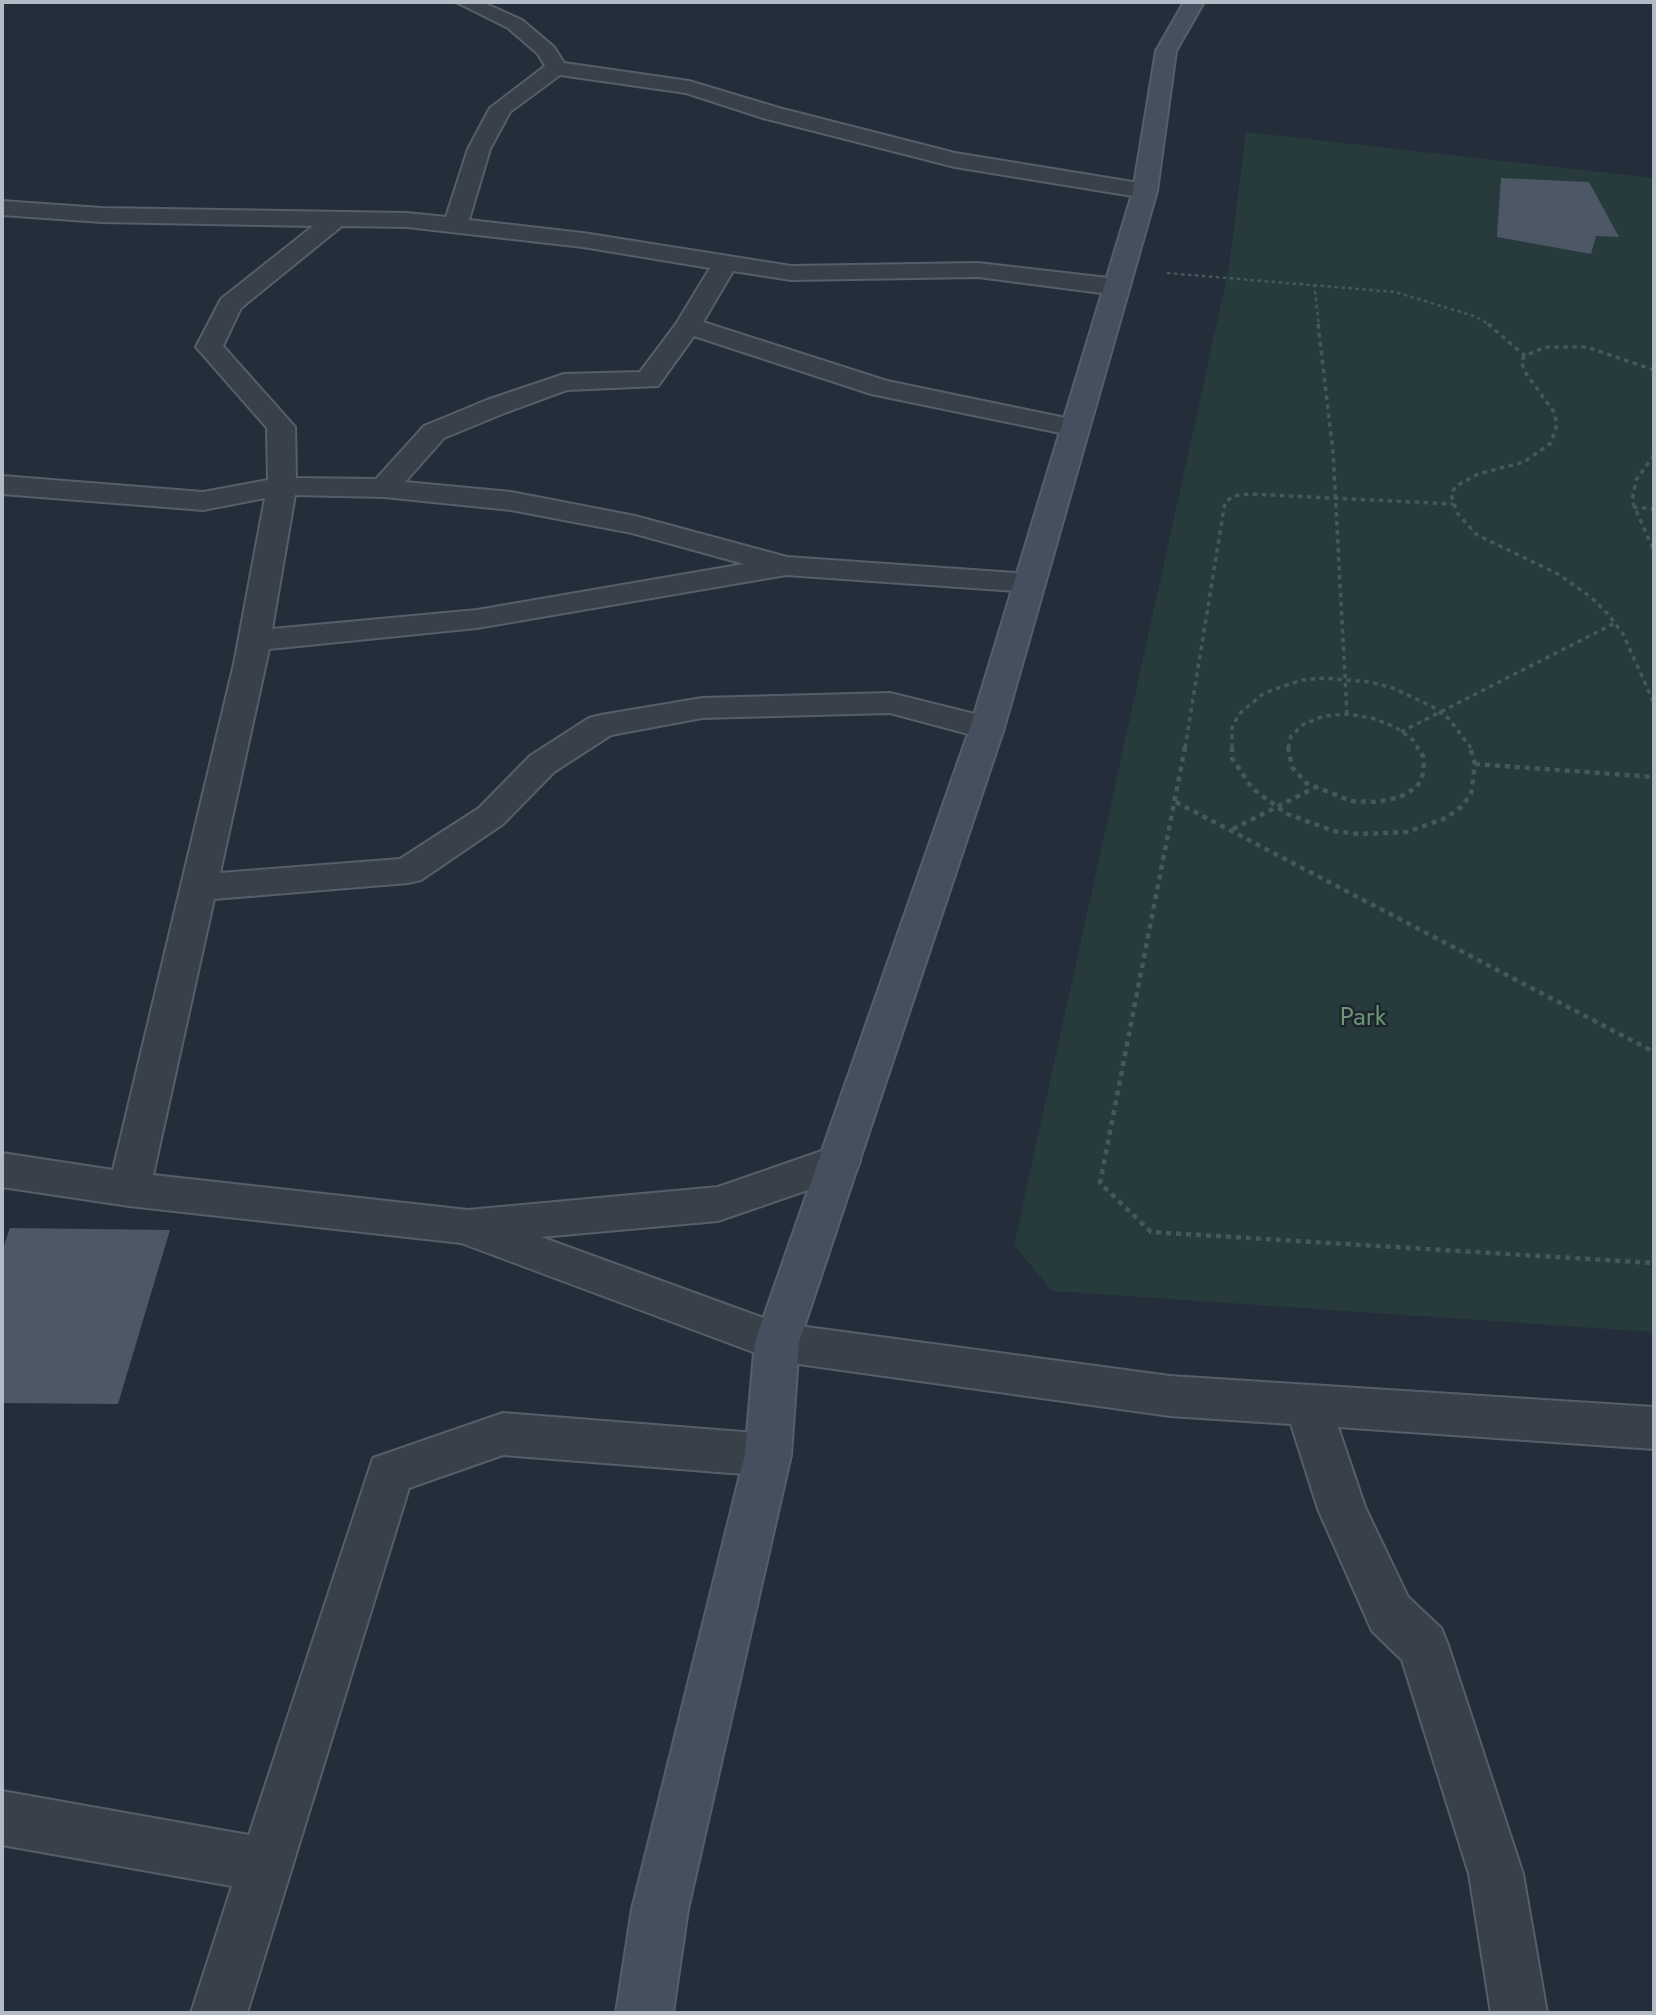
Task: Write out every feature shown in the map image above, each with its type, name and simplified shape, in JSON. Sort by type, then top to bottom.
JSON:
[{"type":"street","points":[[466,2],[514,24],[547,51],[556,68]]},
{"type":"street","points":[[644,2013],[660,1909],[768,1455],[777,1342],[987,728],[1145,191],[1166,51],[1194,2]]},
{"type":"street","points":[[455,226],[479,149],[501,108],[556,68],[690,87],[771,113],[955,160],[1145,191]]},
{"type":"street","points":[[2,208],[101,215],[407,220],[583,240],[791,273],[978,270],[1119,279]]},
{"type":"street","points":[[129,1189],[199,887],[282,486],[281,427],[209,347],[230,304],[335,220]]},
{"type":"street","points":[[384,488],[434,432],[497,406],[564,382],[648,380],[688,326],[725,263]]},
{"type":"street","points":[[688,326],[881,388],[1075,428]]},
{"type":"street","points":[[2,485],[203,501],[282,486],[384,488],[511,501],[635,525],[786,566],[1030,583]]},
{"type":"street","points":[[252,641],[477,619],[786,566]]},
{"type":"street","points":[[199,887],[408,870],[491,816],[542,764],[601,726],[702,708],[890,703],[987,728]]},
{"type":"street","points":[[2,1170],[129,1189],[464,1226],[718,1204],[839,1162]]},
{"type":"street","points":[[464,1226],[777,1342],[1170,1396],[1654,1427]]},
{"type":"street","points":[[1307,1405],[1342,1509],[1390,1614],[1423,1645],[1496,1874],[1519,2013]]},
{"type":"street","points":[[219,2013],[390,1474],[503,1434],[768,1455]]},
{"type":"street","points":[[2,1818],[267,1865]]},
{"type":"path","points":[[1119,279],[1314,284],[1395,292],[1453,308],[1498,329],[1525,356]]},
{"type":"path","points":[[1314,284],[1333,452],[1347,714]]},
{"type":"path","points":[[1654,370],[1587,347],[1545,347],[1525,356],[1521,361],[1525,372],[1554,412],[1557,424],[1551,443],[1524,462],[1478,474],[1464,481],[1451,494],[1453,504],[1464,523],[1477,535],[1567,580],[1592,598],[1615,623],[1654,703]]},
{"type":"path","points":[[1654,455],[1636,480],[1633,507],[1654,551]]},
{"type":"path","points":[[1453,504],[1250,494],[1234,496],[1226,502],[1176,802],[1100,1183],[1151,1231],[1654,1263]]},
{"type":"path","points":[[1633,507],[1654,509]]},
{"type":"path","points":[[1401,732],[1615,623]]},
{"type":"path","points":[[1347,679],[1393,688],[1440,713],[1462,733],[1471,748],[1475,764],[1471,794],[1461,807],[1446,818],[1407,832],[1359,834],[1334,831],[1309,823],[1276,807],[1252,788],[1233,758],[1230,742],[1239,714],[1257,698],[1282,685],[1302,680],[1347,679]]},
{"type":"path","points":[[1347,714],[1372,718],[1401,732],[1413,740],[1423,756],[1424,772],[1417,787],[1400,797],[1377,802],[1351,801],[1315,788],[1292,767],[1287,751],[1291,736],[1304,724],[1347,714]]},
{"type":"path","points":[[1475,764],[1654,777]]},
{"type":"path","points":[[1233,830],[1315,788]]},
{"type":"path","points":[[1176,802],[1654,1052]]},
{"type":"green space","name":"Park","points":[[1246,132],[1654,178],[1654,1332],[1052,1291],[1014,1245],[1229,268]]},
{"type":"building","points":[[1501,178],[1589,182],[1619,237],[1596,236],[1591,254],[1497,237]]},
{"type":"building","points":[[10,1228],[170,1230],[118,1404],[2,1403],[2,1251]]}]
